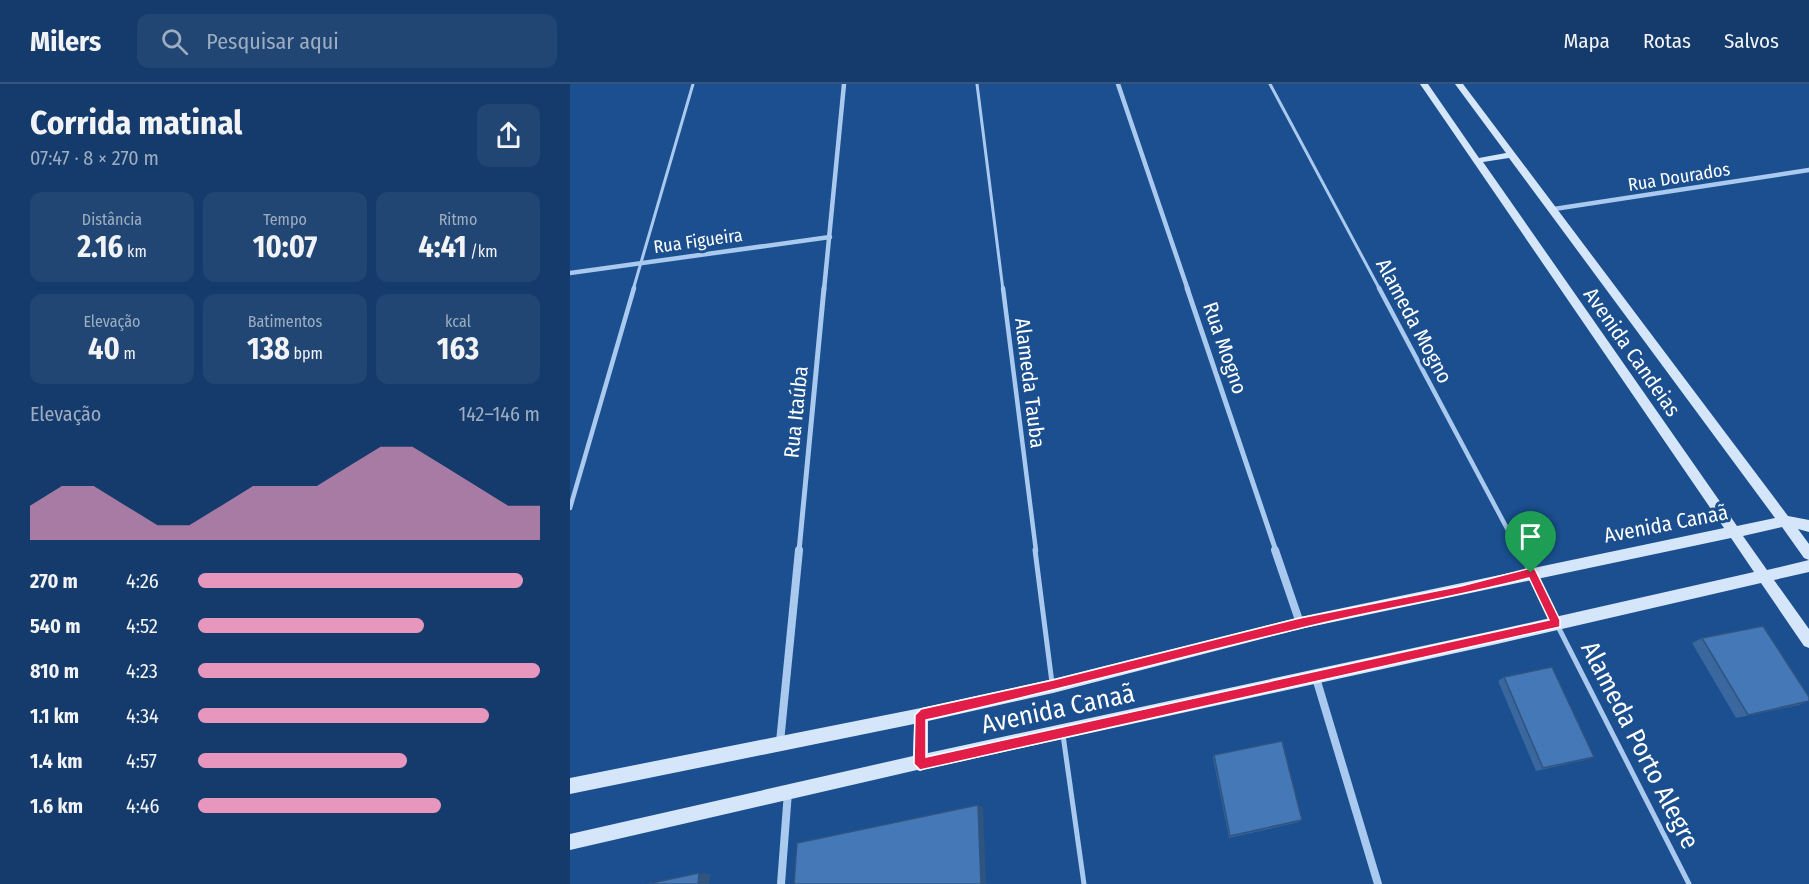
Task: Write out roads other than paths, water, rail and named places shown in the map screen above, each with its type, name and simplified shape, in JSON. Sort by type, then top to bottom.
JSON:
[{"type":"main road","name":"Avenida Candeias","points":[[1424,84],[1809,641]]},
{"type":"main road","name":"Avenida Candeias","points":[[1459,84],[1809,554]]},
{"type":"main road","points":[[1476,161],[1511,155]]},
{"type":"main road","name":"Avenida Canaã","points":[[570,786],[1053,686],[1300,623],[1461,591],[1531,573],[1786,521],[1809,526]]},
{"type":"main road","name":"Avenida Canaã","points":[[570,842],[788,791],[1316,678],[1765,578],[1809,566]]},
{"type":"main road","points":[[920,764],[921,715]]},
{"type":"street","name":"Rua Itaúba","points":[[780,743],[844,84]]},
{"type":"street","name":"Rua Mogno","points":[[1118,84],[1300,623]]},
{"type":"street","name":"Rua Dourados","points":[[1554,209],[1809,170]]},
{"type":"street","name":"Rua Figueira","points":[[570,273],[830,237]]},
{"type":"street","points":[[1316,678],[1378,884]]},
{"type":"street","points":[[780,884],[788,791]]},
{"type":"lane","points":[[570,508],[693,84]]},
{"type":"lane","name":"Alameda Tauba","points":[[978,84],[1053,686]]},
{"type":"lane","name":"Alameda Mogno","points":[[1270,84],[1531,573]]},
{"type":"lane","points":[[1531,573],[1556,624]]},
{"type":"lane","name":"Alameda Porto Alegre","points":[[1556,624],[1689,884]]},
{"type":"lane","points":[[1063,732],[1084,884]]}]
